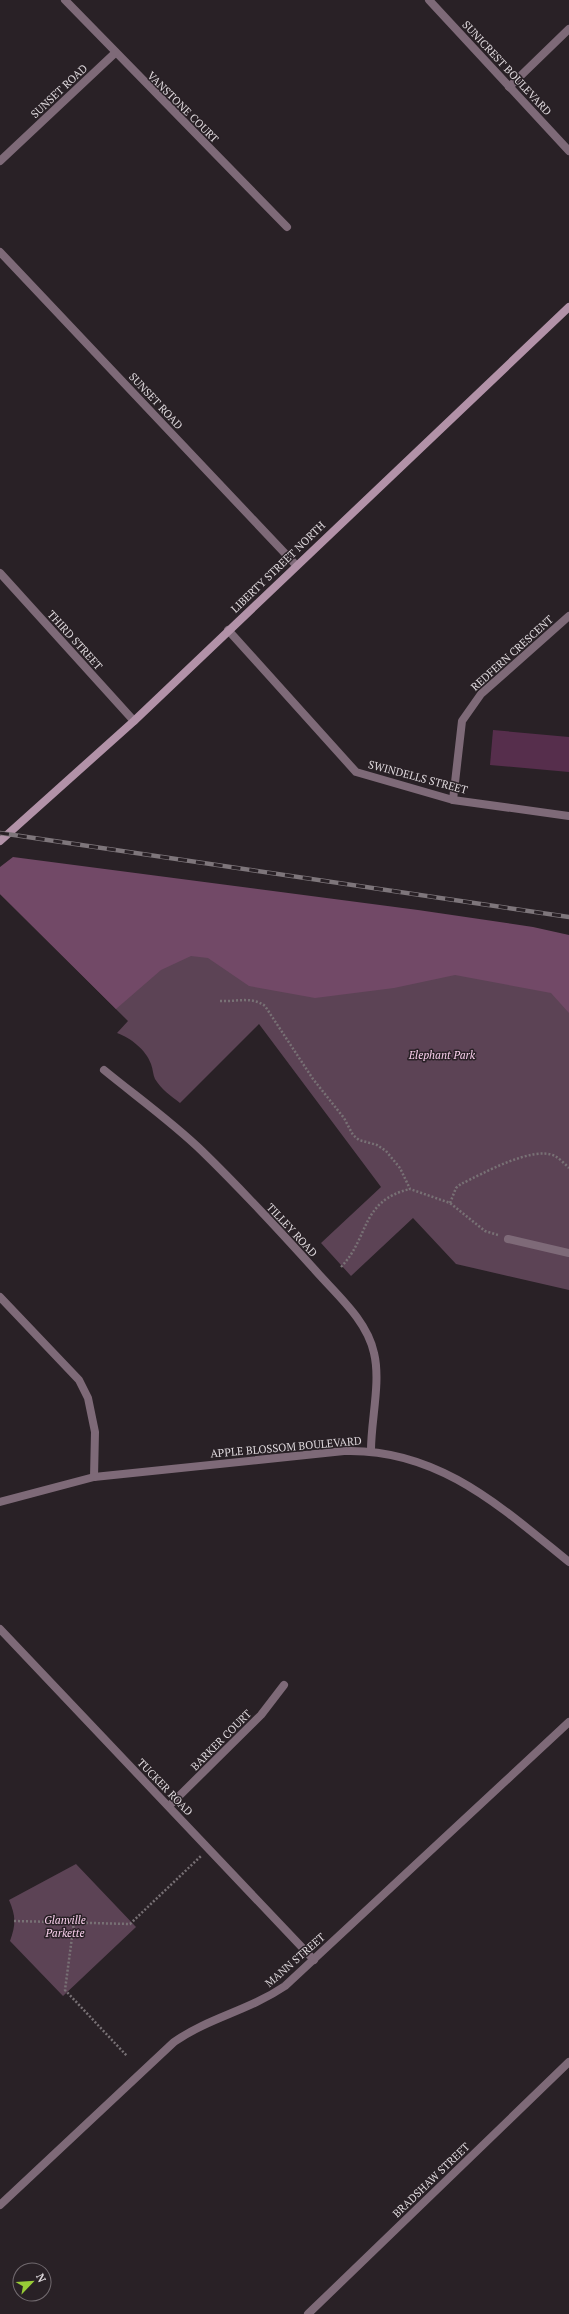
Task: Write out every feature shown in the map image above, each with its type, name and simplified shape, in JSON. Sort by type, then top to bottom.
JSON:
[{"type":"main road","name":"LIBERTY STREET NORTH","points":[[0,841],[134,721],[296,565],[569,307]]},
{"type":"street","name":"VANSTONE COURT","points":[[65,0],[115,53],[287,227]]},
{"type":"street","name":"SUNICREST BOULEVARD","points":[[429,0],[569,151]]},
{"type":"street","points":[[510,87],[569,29]]},
{"type":"street","name":"SUNSET ROAD","points":[[0,161],[115,53]]},
{"type":"street","name":"SUNSET ROAD","points":[[0,252],[296,565]]},
{"type":"street","name":"THIRD STREET","points":[[0,573],[134,721]]},
{"type":"street","name":"REDFERN CRESCENT","points":[[453,800],[462,721],[481,694],[569,616]]},
{"type":"street","name":"SWINDELLS STREET","points":[[228,630],[356,772],[453,800],[569,816]]},
{"type":"street","name":"TILLEY ROAD","points":[[104,1070],[202,1151],[292,1245],[358,1319],[370,1341],[374,1353],[376,1372],[371,1450]]},
{"type":"street","points":[[508,1239],[569,1254]]},
{"type":"street","points":[[0,1297],[79,1380],[88,1398],[95,1432],[94,1477]]},
{"type":"street","name":"APPLE BLOSSOM BOULEVARD","points":[[0,1502],[94,1477],[344,1451],[371,1450],[423,1463],[449,1474],[481,1492],[569,1562]]},
{"type":"street","name":"TUCKER ROAD","points":[[0,1630],[314,1960]]},
{"type":"street","name":"BARKER COURT","points":[[169,1806],[261,1715],[284,1685]]},
{"type":"street","name":"MANN STREET","points":[[0,2205],[174,2042],[192,2029],[247,2008],[268,1998],[285,1986],[569,1722]]},
{"type":"street","name":"BRADSHAW STREET","points":[[308,2314],[569,2062]]},
{"type":"path","points":[[220,1001],[251,1000],[258,1001],[265,1006],[313,1079],[344,1118],[354,1135],[359,1140],[377,1145],[386,1151],[400,1168],[410,1189]]},
{"type":"path","points":[[450,1203],[456,1188],[462,1184],[521,1157],[544,1154],[554,1156],[569,1168]]},
{"type":"path","points":[[341,1267],[357,1247],[368,1217],[374,1210],[390,1196],[410,1189],[450,1203],[485,1231],[508,1239]]},
{"type":"path","points":[[14,1921],[130,1924],[208,1848]]},
{"type":"path","points":[[74,1922],[65,1990],[127,2056]]},
{"type":"green space","name":"Elephant Park","points":[[0,867],[569,947],[569,1290],[456,1264],[413,1218],[351,1276],[321,1243],[381,1187],[259,1024],[180,1103],[157,1083],[149,1059],[142,1049],[133,1041],[117,1033],[128,1021],[0,894]]},
{"type":"green space","name":"Glanville Parkette","points":[[76,1864],[136,1927],[63,1996],[10,1941],[14,1920],[13,1911],[9,1900]]},
{"type":"shaded area","points":[[13,857],[418,910],[533,927],[569,935],[569,1013],[551,993],[455,975],[394,988],[315,998],[249,986],[208,958],[191,956],[161,970],[116,1009],[0,894],[0,867]]},
{"type":"building","points":[[493,730],[569,737],[569,772],[490,765]]},
{"type":"railway","points":[[0,833],[569,917]]}]
